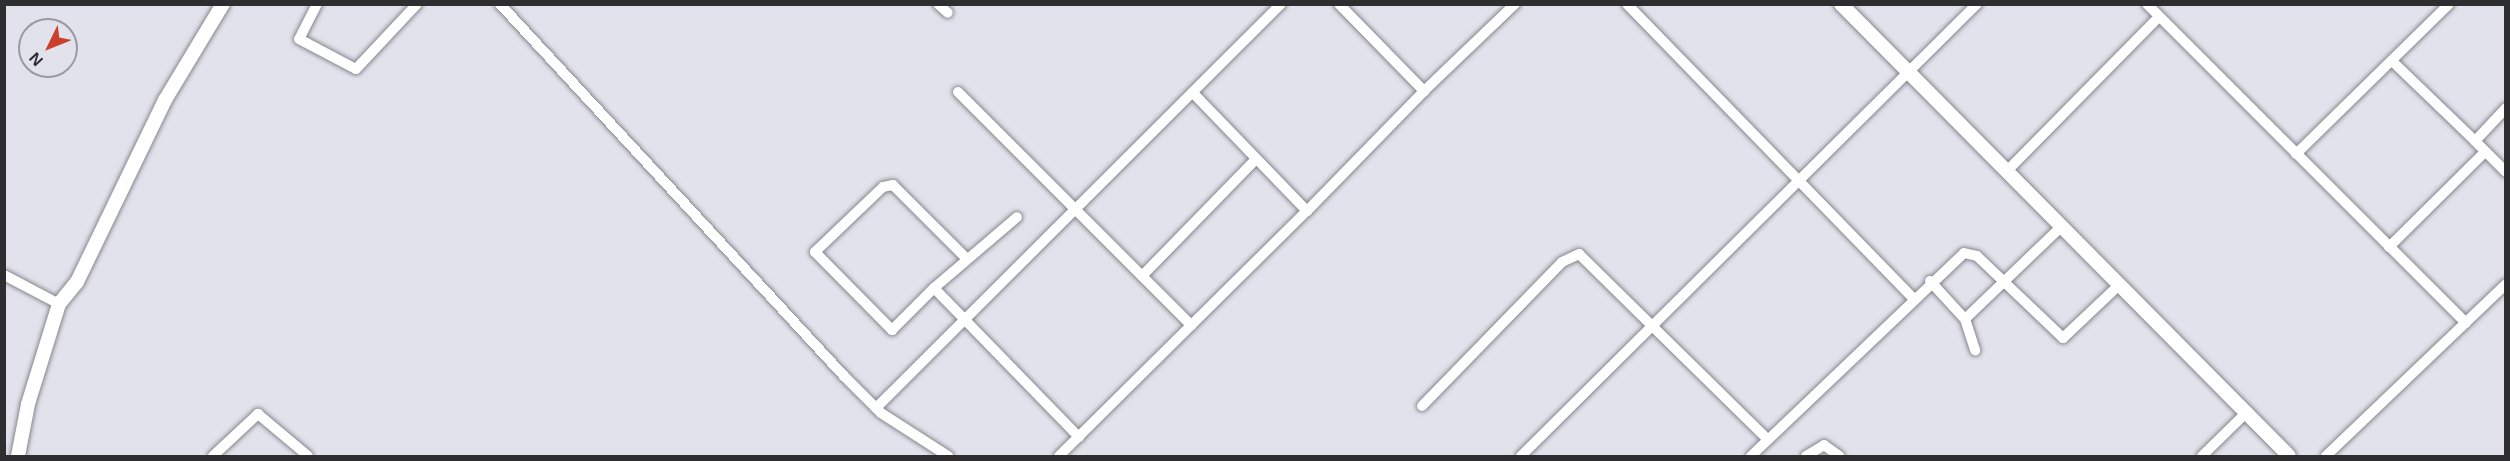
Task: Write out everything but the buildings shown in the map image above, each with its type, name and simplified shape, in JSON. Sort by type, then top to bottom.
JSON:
[{"type":"street","points":[[18,456],[28,404],[59,304],[77,282],[165,100],[223,4]]},
{"type":"street","points":[[317,4],[299,39],[356,69],[417,4]]},
{"type":"street","points":[[500,4],[876,408],[948,456]]},
{"type":"street","points":[[938,4],[948,13]]},
{"type":"street","points":[[876,408],[1194,94],[1281,4]]},
{"type":"street","points":[[1339,4],[1424,91]]},
{"type":"street","points":[[1059,456],[1307,211],[1424,91],[1515,4]]},
{"type":"street","points":[[1627,4],[1912,297]]},
{"type":"street","points":[[1841,4],[2008,170],[2061,227],[2248,411],[2289,456]]},
{"type":"street","points":[[1521,456],[1802,182],[1977,4]]},
{"type":"street","points":[[2147,4],[2466,323]]},
{"type":"street","points":[[2296,154],[2449,4]]},
{"type":"street","points":[[2008,170],[2159,17]]},
{"type":"street","points":[[2391,61],[2505,172]]},
{"type":"street","points":[[958,92],[1191,325]]},
{"type":"street","points":[[1194,94],[1307,211]]},
{"type":"street","points":[[2475,141],[2505,108]]},
{"type":"street","points":[[2390,247],[2485,152]]},
{"type":"street","points":[[1143,276],[1256,159]]},
{"type":"street","points":[[966,258],[893,186],[883,187],[814,252],[892,330],[966,258],[1017,217]]},
{"type":"street","points":[[1965,319],[2061,227]]},
{"type":"street","points":[[1751,456],[1912,297],[1964,253],[1977,256],[2063,338],[2119,285]]},
{"type":"street","points":[[1422,406],[1570,255],[1586,256],[1767,439]]},
{"type":"street","points":[[4,275],[59,304]]},
{"type":"street","points":[[1930,280],[1965,319],[1975,350]]},
{"type":"street","points":[[2326,456],[2505,284]]},
{"type":"street","points":[[934,288],[1079,437]]},
{"type":"street","points":[[2202,456],[2248,411]]},
{"type":"street","points":[[213,456],[258,414],[308,456]]},
{"type":"street","points":[[1806,456],[1824,445],[1839,456]]}]
